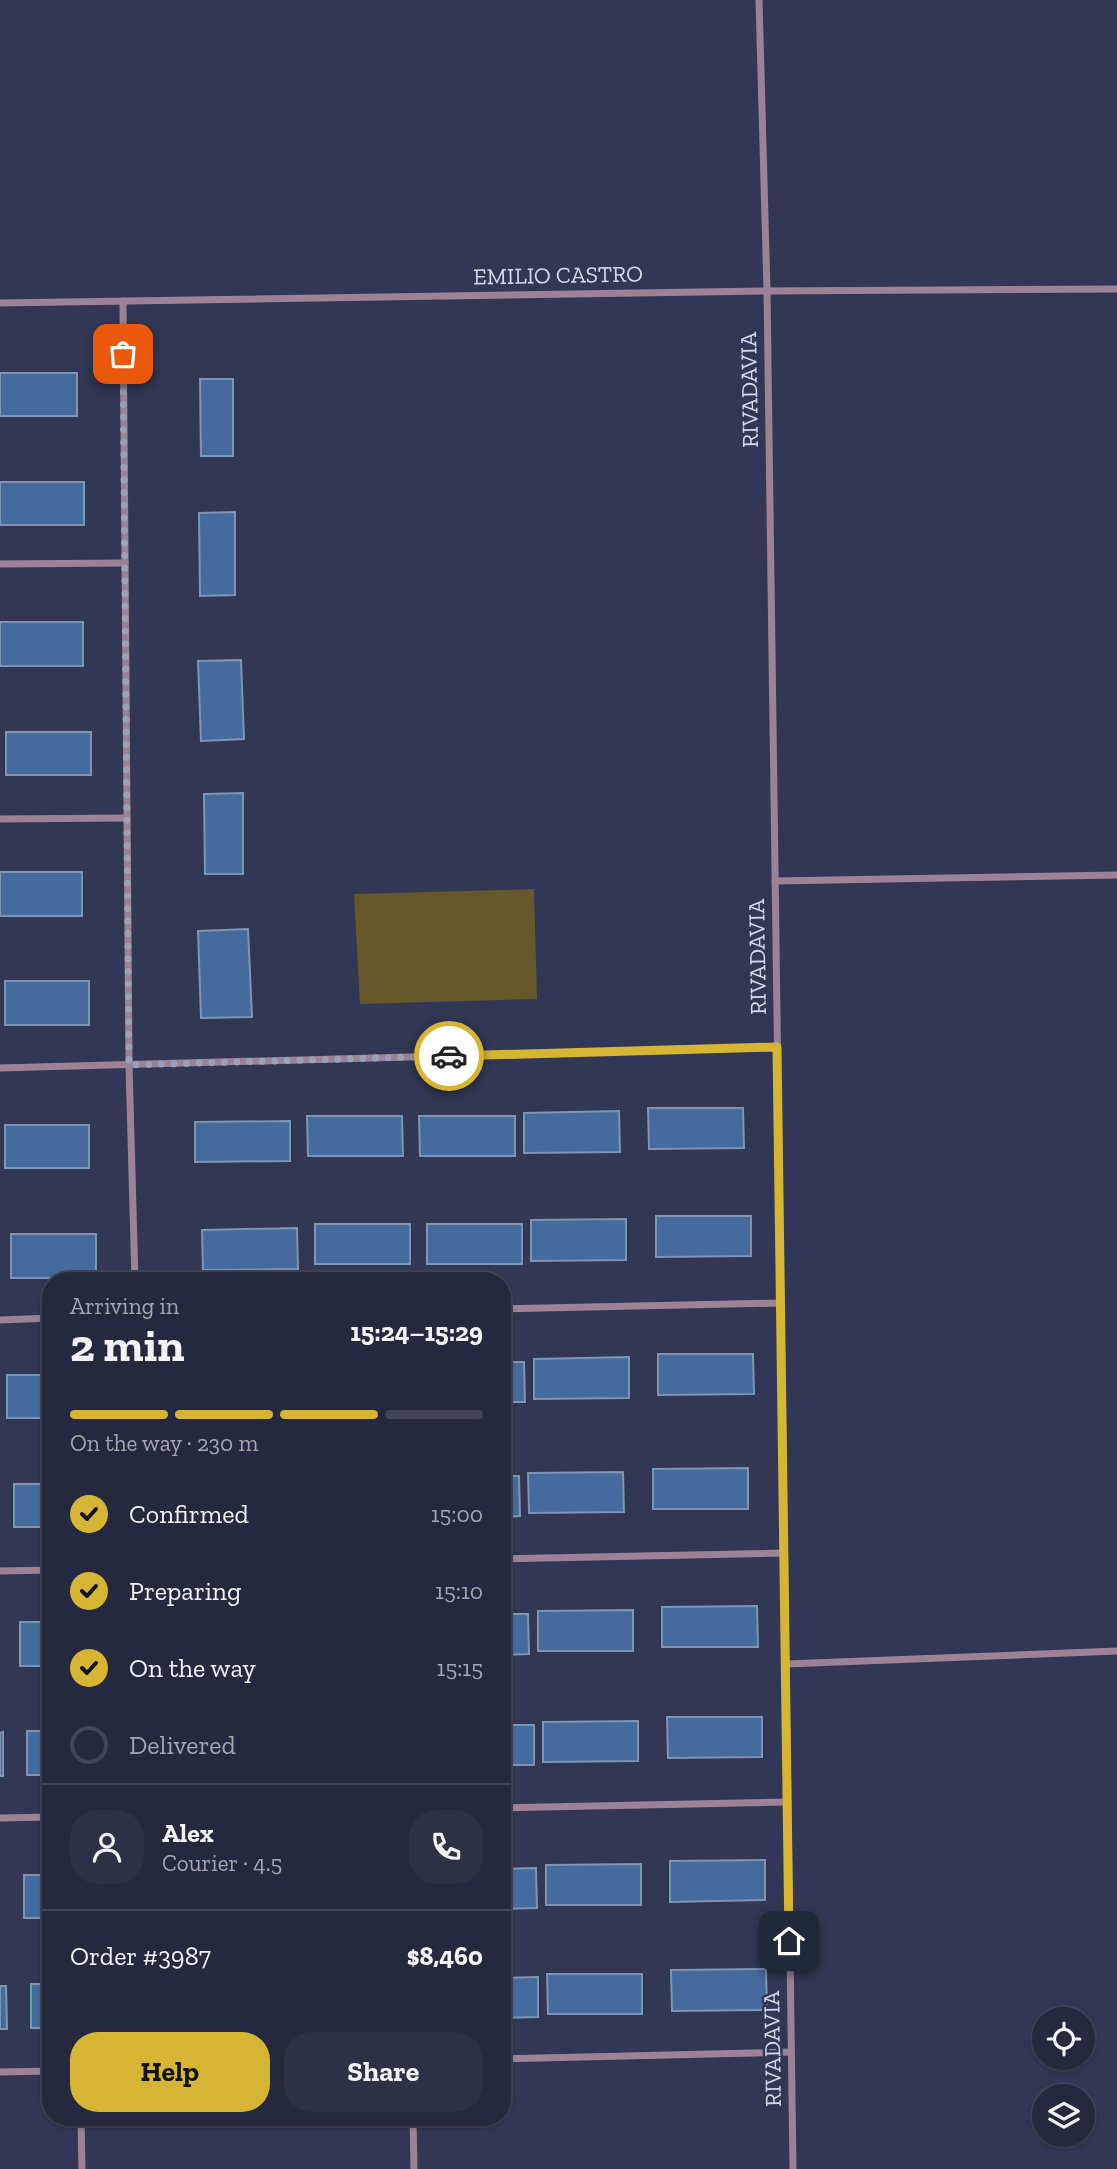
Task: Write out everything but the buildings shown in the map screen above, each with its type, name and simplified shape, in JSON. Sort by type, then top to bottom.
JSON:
[{"type":"street","name":"RIVADAVIA","points":[[759,0],[767,290],[793,2169]]},
{"type":"street","name":"EMILIO CASTRO","points":[[0,303],[767,290],[1117,289]]},
{"type":"street","points":[[123,301],[129,1065],[135,1272]]},
{"type":"street","points":[[0,564],[125,563]]},
{"type":"street","points":[[0,819],[127,818]]},
{"type":"street","points":[[775,881],[1117,875]]},
{"type":"street","points":[[0,1068],[777,1047]]},
{"type":"street","points":[[511,1309],[781,1303]]},
{"type":"street","points":[[0,1320],[42,1318]]},
{"type":"street","points":[[511,1559],[784,1553]]},
{"type":"street","points":[[0,1571],[42,1570]]},
{"type":"street","points":[[786,1664],[1117,1651]]},
{"type":"street","points":[[511,1808],[787,1802]]},
{"type":"street","points":[[0,1818],[42,1817]]},
{"type":"street","points":[[511,2059],[790,2052]]},
{"type":"street","points":[[0,2072],[42,2071]]},
{"type":"street","points":[[81,2126],[82,2169]]},
{"type":"street","points":[[413,2126],[414,2169]]},
{"type":"shaded area","points":[[534,889],[537,999],[360,1004],[354,894]]},
{"type":"way so far","points":[[123,354],[129,1065],[449,1056]]},
{"type":"route","points":[[449,1056],[777,1047],[789,1941]]}]
